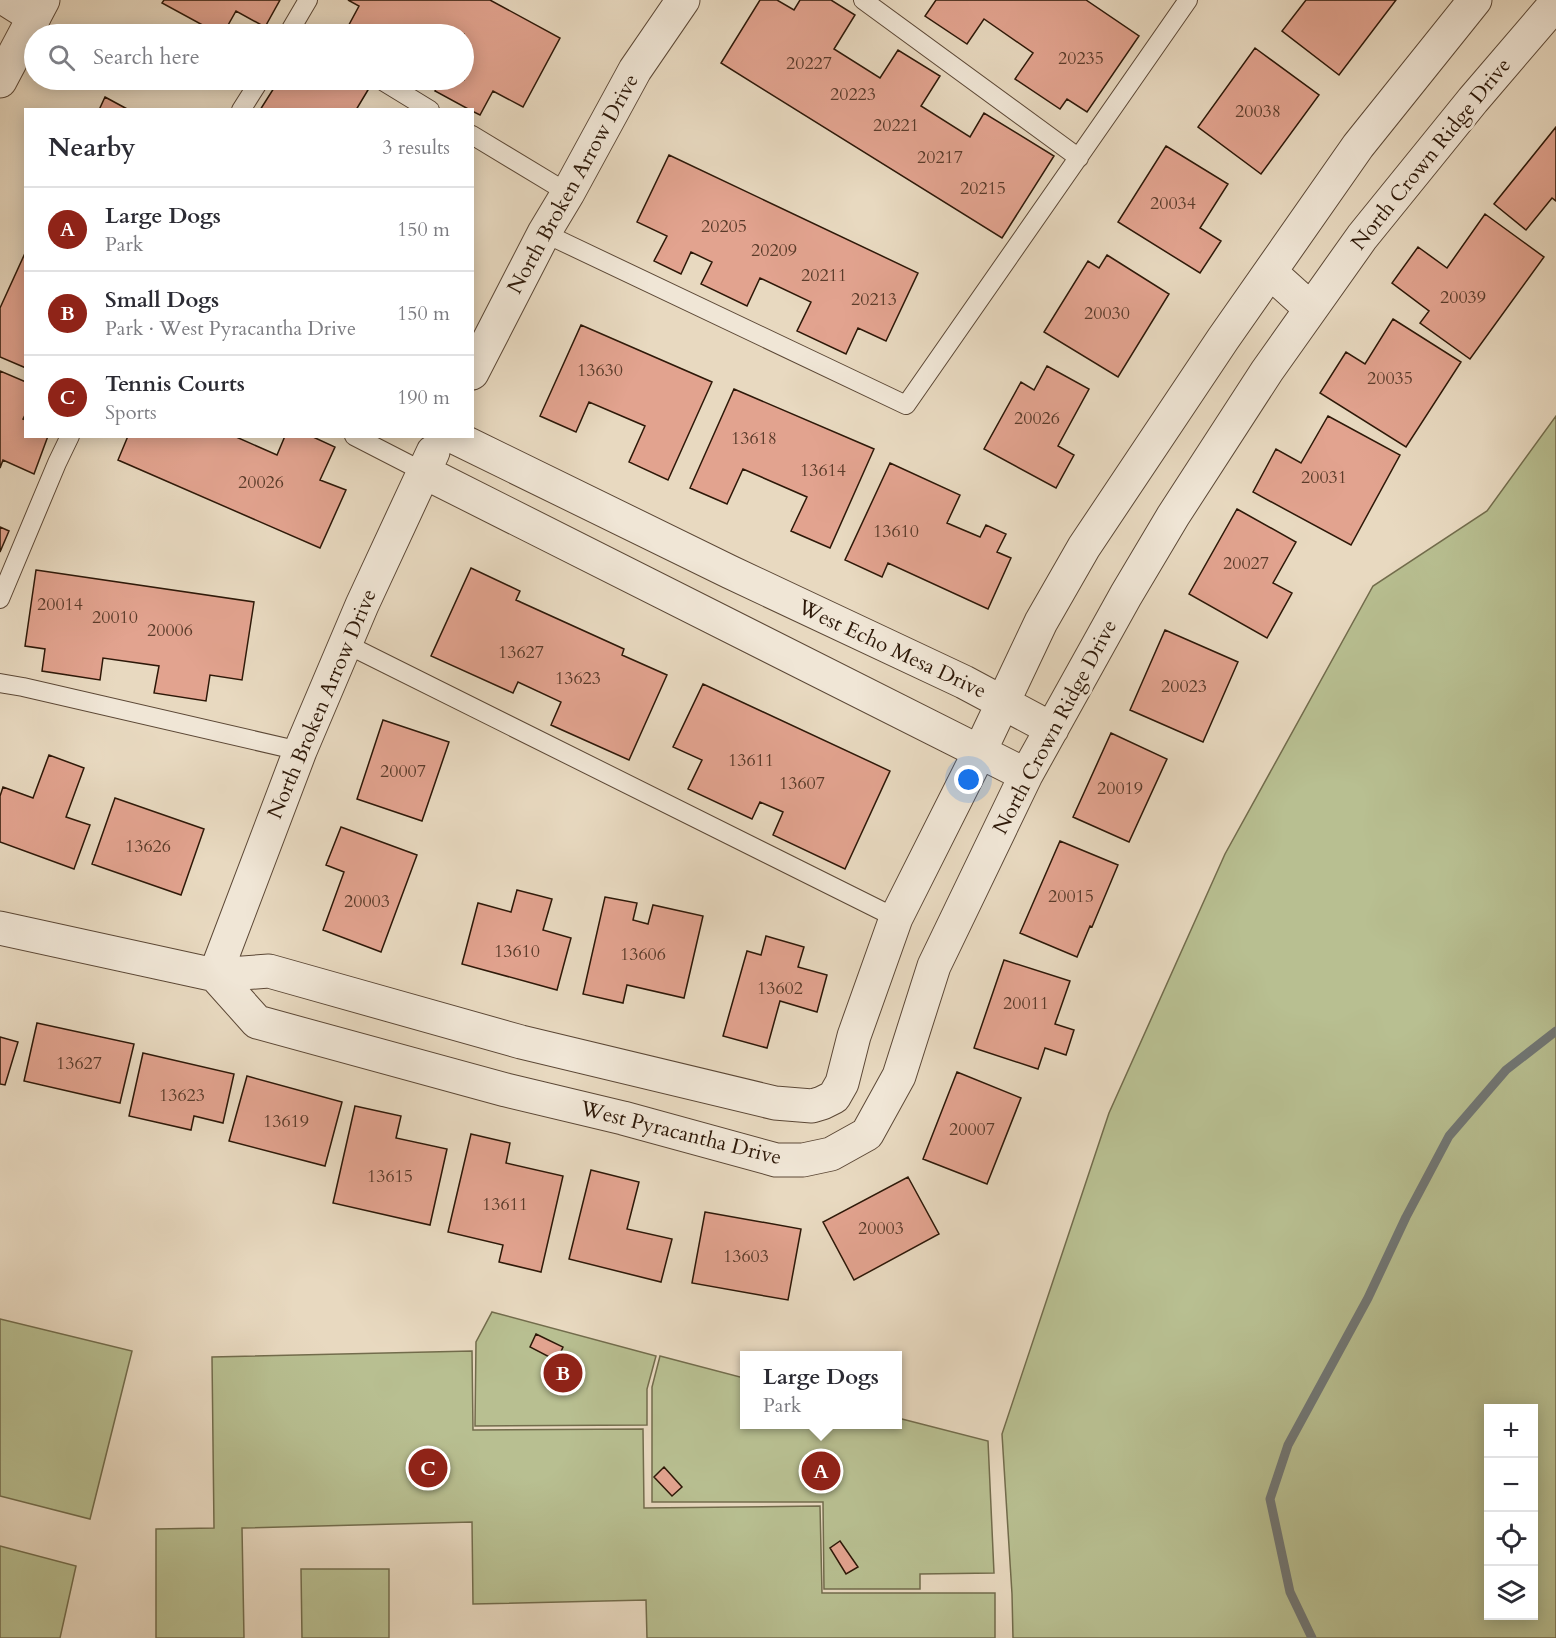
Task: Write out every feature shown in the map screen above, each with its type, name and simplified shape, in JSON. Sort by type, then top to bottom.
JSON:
[{"type":"street","name":"North Broken Arrow Drive","points":[[474,369],[544,232],[568,193],[635,70],[683,0]]},
{"type":"street","points":[[0,928],[215,975],[269,970],[521,1042],[775,1103],[812,1106],[834,1097],[842,1083],[854,1036],[896,918],[1004,702],[1041,622],[1084,547],[1223,339],[1358,146],[1475,0]]},
{"type":"street","name":"North Crown Ridge Drive","points":[[831,1154],[867,1134],[880,1112],[899,1076],[934,966],[1026,776],[1126,594],[1173,516],[1267,371],[1362,237],[1473,100],[1556,3]]},
{"type":"street","points":[[0,81],[28,6]]},
{"type":"street","points":[[1270,272],[1311,309]]},
{"type":"street","name":"North Broken Arrow Drive","points":[[215,975],[300,751],[362,605],[439,438]]},
{"type":"street","name":"West Echo Mesa Drive","points":[[456,438],[730,572],[964,682],[1052,729]]},
{"type":"street","points":[[424,472],[1026,776]]},
{"type":"street","points":[[706,615],[730,572]]},
{"type":"street","name":"West Pyracantha Drive","points":[[215,975],[257,1022],[776,1160],[803,1160],[831,1154]]},
{"type":"street","points":[[506,1090],[521,1042]]},
{"type":"street","points":[[812,1106],[831,1154]]},
{"type":"lane","points":[[299,24],[308,0]]},
{"type":"lane","points":[[863,0],[1079,158]]},
{"type":"lane","points":[[544,232],[906,405],[1188,0]]},
{"type":"lane","points":[[242,108],[254,90]]},
{"type":"lane","points":[[397,90],[427,108]]},
{"type":"lane","points":[[474,136],[568,193]]},
{"type":"lane","points":[[0,599],[69,438]]},
{"type":"lane","points":[[358,438],[424,472]]},
{"type":"lane","points":[[346,644],[896,918]]},
{"type":"lane","points":[[0,683],[300,751]]},
{"type":"green space","points":[[1556,416],[1556,1638],[1013,1638],[1002,1434],[1109,1113],[1225,854],[1373,586],[1487,511]]},
{"type":"green space","points":[[492,1312],[656,1356],[647,1389],[647,1425],[475,1426],[476,1342]]},
{"type":"green space","points":[[0,1319],[132,1351],[90,1519],[0,1496]]},
{"type":"green space","points":[[472,1351],[473,1430],[643,1429],[644,1508],[820,1506],[822,1593],[995,1593],[995,1638],[647,1638],[646,1600],[473,1604],[472,1522],[242,1528],[244,1638],[156,1638],[156,1529],[214,1528],[212,1357]]},
{"type":"green space","points":[[660,1356],[740,1377],[740,1429],[902,1429],[902,1419],[988,1441],[994,1573],[920,1574],[920,1589],[824,1589],[823,1502],[652,1502],[652,1387]]},
{"type":"green space","points":[[0,1546],[76,1566],[60,1638],[0,1638]]},
{"type":"green space","points":[[301,1569],[389,1569],[389,1638],[302,1638]]},
{"type":"building","points":[[164,0],[280,0],[267,24],[260,24],[236,11],[229,24],[201,24],[162,3]]},
{"type":"building","points":[[348,0],[490,0],[560,38],[523,107],[493,91],[480,115],[474,112],[474,108],[466,108],[435,91],[474,90],[474,24],[349,24],[359,6]]},
{"type":"building","points":[[760,0],[777,0],[794,10],[800,0],[831,0],[855,15],[834,49],[880,78],[898,50],[940,76],[921,106],[970,137],[984,113],[1054,156],[1002,238],[721,63]]},
{"type":"building","points":[[936,0],[1086,0],[1139,36],[1087,112],[1067,99],[1060,109],[1015,79],[1033,53],[984,19],[967,44],[925,16]]},
{"type":"building","points":[[1306,0],[1396,0],[1339,75],[1282,31]]},
{"type":"building","points":[[1255,48],[1319,95],[1261,174],[1198,127]]},
{"type":"building","points":[[273,90],[368,90],[357,108],[261,108]]},
{"type":"building","points":[[105,97],[125,108],[100,108]]},
{"type":"building","points":[[1556,127],[1556,201],[1552,198],[1526,230],[1494,204]]},
{"type":"building","points":[[1166,146],[1228,184],[1200,228],[1221,241],[1200,273],[1118,222]]},
{"type":"building","points":[[669,155],[918,273],[886,341],[858,328],[846,354],[797,331],[811,302],[760,278],[747,306],[701,284],[712,262],[691,252],[681,274],[654,261],[667,236],[637,222]]},
{"type":"building","points":[[1485,214],[1544,257],[1470,359],[1420,323],[1429,311],[1392,283],[1418,247],[1447,268]]},
{"type":"building","points":[[24,255],[24,367],[0,357],[0,308]]},
{"type":"building","points":[[1107,255],[1169,294],[1118,377],[1044,332],[1088,261],[1099,268]]},
{"type":"building","points":[[1393,319],[1461,362],[1406,447],[1320,393],[1346,352],[1365,364]]},
{"type":"building","points":[[581,325],[712,382],[668,480],[629,462],[645,426],[589,402],[576,432],[540,416]]},
{"type":"building","points":[[1047,366],[1089,389],[1058,446],[1074,455],[1056,488],[984,449],[1021,382],[1034,390]]},
{"type":"building","points":[[0,371],[24,381],[24,438],[47,438],[34,474],[3,460],[0,468]]},
{"type":"building","points":[[734,389],[874,449],[830,548],[791,531],[807,497],[743,469],[727,504],[690,488]]},
{"type":"building","points":[[1328,416],[1400,455],[1351,545],[1253,492],[1276,449],[1301,463]]},
{"type":"building","points":[[127,438],[239,438],[277,455],[284,438],[315,438],[335,447],[320,480],[346,490],[320,548],[118,460]]},
{"type":"building","points":[[890,463],[960,495],[947,523],[980,537],[986,525],[1006,534],[997,552],[1011,558],[988,609],[888,563],[882,577],[845,560]]},
{"type":"building","points":[[1237,509],[1296,542],[1273,583],[1292,593],[1267,638],[1189,594]]},
{"type":"building","points":[[0,527],[9,531],[0,552]]},
{"type":"building","points":[[471,568],[520,591],[516,600],[624,649],[622,655],[667,675],[629,760],[551,725],[561,702],[518,682],[513,693],[431,656]]},
{"type":"building","points":[[36,570],[254,602],[242,680],[210,675],[206,701],[154,693],[159,666],[103,658],[100,680],[42,671],[45,649],[25,646]]},
{"type":"building","points":[[1165,630],[1238,662],[1203,742],[1130,710]]},
{"type":"building","points":[[703,684],[890,771],[845,869],[773,835],[783,812],[760,802],[752,819],[688,789],[702,760],[673,747]]},
{"type":"building","points":[[383,720],[449,742],[422,821],[357,799]]},
{"type":"building","points":[[1111,733],[1167,759],[1129,842],[1073,817]]},
{"type":"building","points":[[49,755],[84,768],[66,817],[90,825],[74,869],[0,842],[0,796],[3,787],[33,798]]},
{"type":"building","points":[[115,798],[204,829],[181,895],[92,864]]},
{"type":"building","points":[[341,827],[417,855],[381,952],[323,930],[344,872],[326,865]]},
{"type":"building","points":[[1060,841],[1118,865],[1077,957],[1020,933]]},
{"type":"building","points":[[517,890],[552,899],[543,930],[571,938],[557,990],[462,964],[478,903],[511,912]]},
{"type":"building","points":[[605,897],[637,903],[633,920],[648,924],[653,905],[703,916],[684,998],[627,985],[623,1003],[583,994]]},
{"type":"building","points":[[766,936],[804,947],[798,967],[827,975],[817,1012],[780,1001],[767,1048],[723,1036],[747,951],[761,955]]},
{"type":"building","points":[[1004,960],[1070,981],[1055,1024],[1074,1030],[1066,1055],[1045,1048],[1038,1069],[974,1048]]},
{"type":"building","points":[[37,1023],[134,1044],[120,1103],[24,1081]]},
{"type":"building","points":[[0,1037],[18,1042],[5,1085],[0,1084]]},
{"type":"building","points":[[143,1053],[234,1074],[223,1123],[194,1116],[191,1130],[129,1116]]},
{"type":"building","points":[[957,1072],[1021,1098],[987,1184],[923,1159]]},
{"type":"building","points":[[247,1076],[342,1102],[325,1166],[229,1141]]},
{"type":"building","points":[[355,1106],[401,1116],[396,1138],[447,1149],[430,1225],[333,1203]]},
{"type":"building","points":[[471,1134],[510,1143],[506,1163],[563,1176],[541,1272],[499,1262],[503,1245],[448,1232]]},
{"type":"building","points":[[591,1170],[639,1182],[627,1229],[672,1239],[661,1282],[569,1259]]},
{"type":"building","points":[[908,1177],[939,1234],[854,1280],[823,1222]]},
{"type":"building","points":[[705,1212],[801,1229],[788,1300],[692,1283]]},
{"type":"building","points":[[536,1334],[563,1347],[557,1361],[530,1347]]},
{"type":"building","points":[[664,1467],[682,1487],[672,1496],[654,1477]]},
{"type":"building","points":[[840,1541],[858,1567],[846,1574],[830,1548]]},
{"type":"waterway","points":[[1312,1638],[1290,1592],[1270,1499],[1288,1445],[1368,1298],[1406,1217],[1449,1136],[1506,1070],[1556,1031]]},
{"type":"place","name":"Small Dogs","points":[[563,1373]]},
{"type":"place","name":"Tennis Courts","points":[[428,1468]]},
{"type":"place","name":"Large Dogs","points":[[821,1471]]}]
